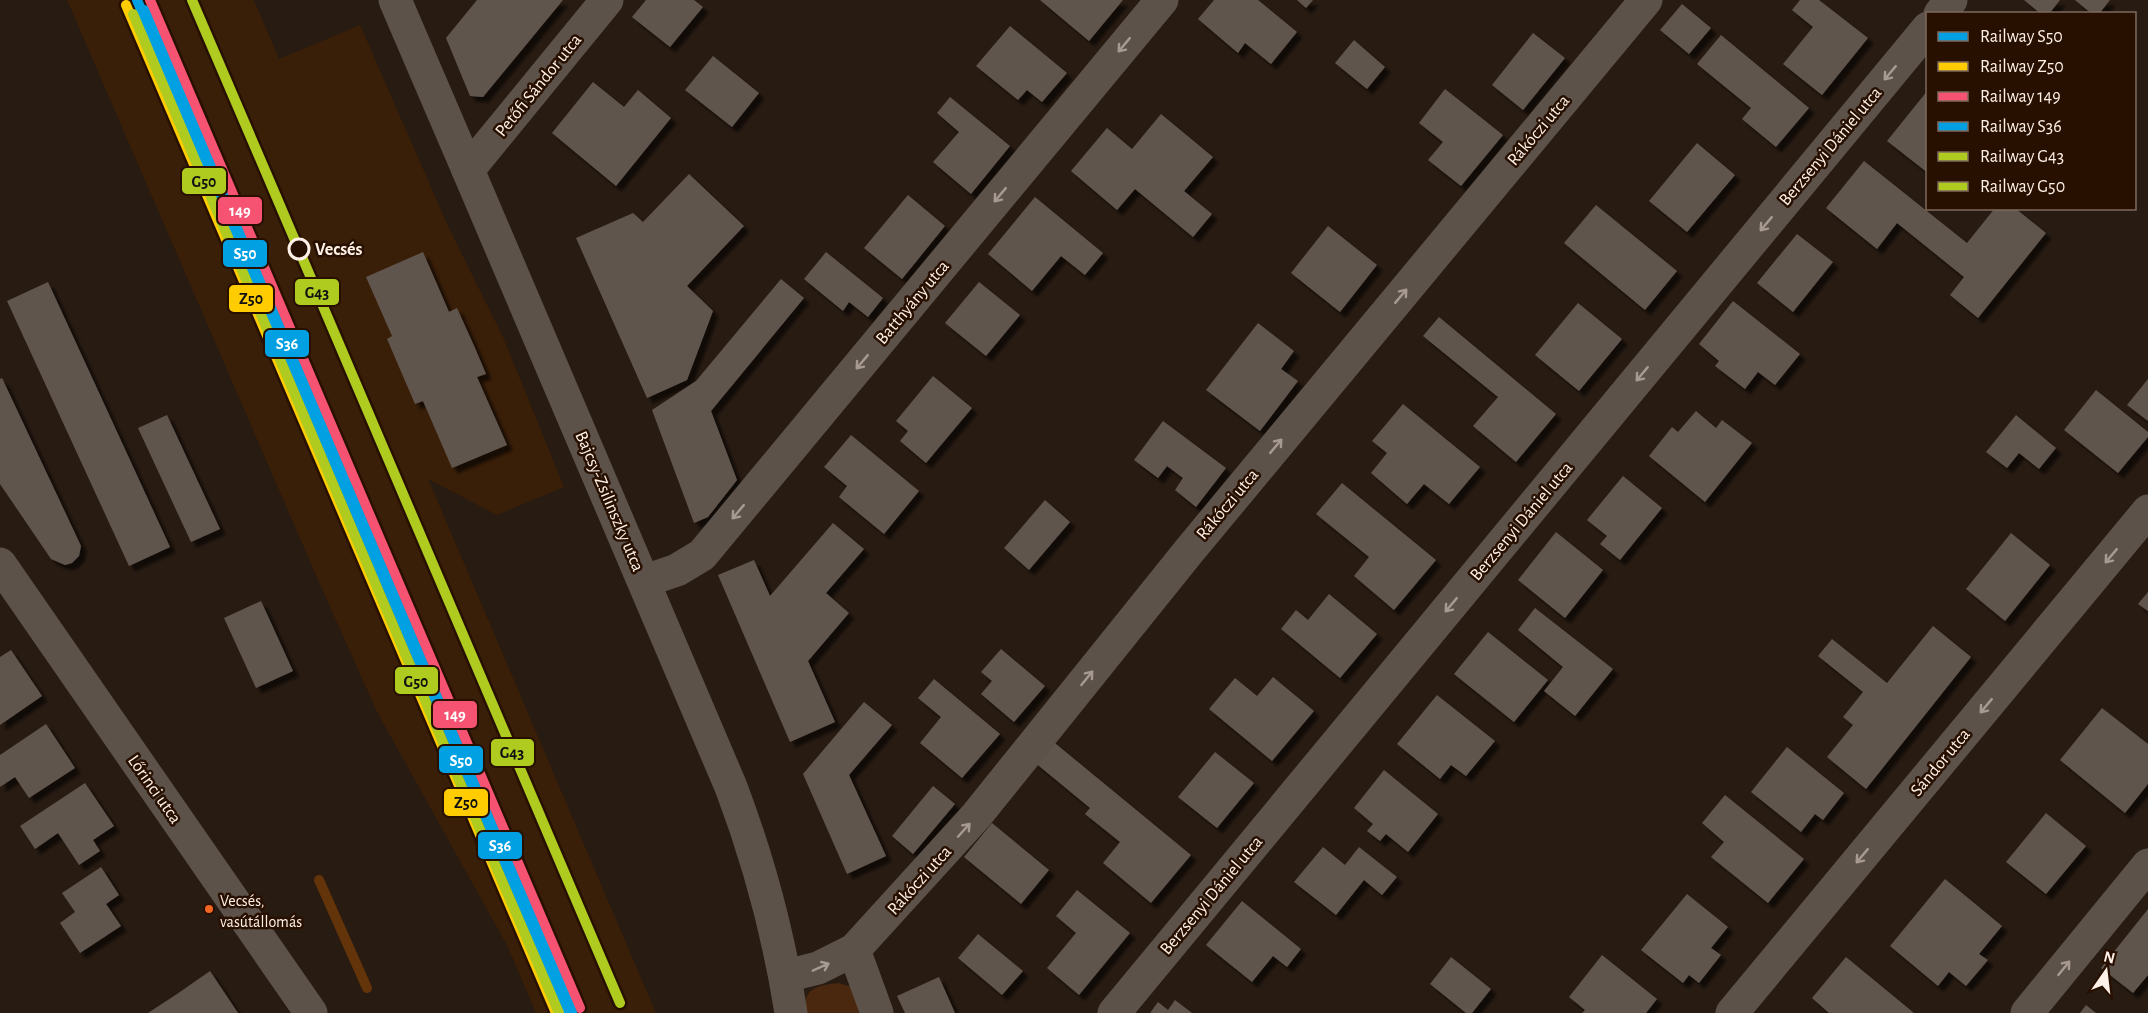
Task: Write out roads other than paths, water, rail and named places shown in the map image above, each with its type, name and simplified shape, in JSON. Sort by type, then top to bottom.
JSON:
[{"type":"street","name":"Bajcsy-Zsilinszky utca","points":[[396,0],[709,732],[752,841],[786,976],[791,1013]]},
{"type":"street","name":"Petőfi Sándor utca","points":[[468,170],[607,0]]},
{"type":"street","name":"Batthyány utca","points":[[645,581],[677,570],[702,555],[1162,0]]},
{"type":"street","name":"Rákóczi utca","points":[[786,976],[818,968],[854,950],[976,816],[1189,551],[1646,0]]},
{"type":"street","points":[[1942,12],[1951,0]]},
{"type":"street","name":"Berzsenyi Dániel utca","points":[[1114,1013],[1926,30]]},
{"type":"street","name":"Sándor utca","points":[[1732,1013],[2148,511]]},
{"type":"street","name":"Lőrinci utca","points":[[0,564],[311,1013]]},
{"type":"street","points":[[2027,1013],[2148,865]]},
{"type":"street","points":[[854,950],[877,1013]]},
{"type":"waterway","points":[[319,880],[367,988]]},
{"type":"rail line","name":"S50","points":[[137,0],[569,1013]]},
{"type":"rail line","name":"149","points":[[150,0],[580,1008]]},
{"type":"rail line","name":"G43","points":[[192,0],[620,1003]]},
{"type":"rail line","name":"Z50","points":[[126,5],[556,1013]]},
{"type":"rail line","name":"S36","points":[[144,10],[572,1013]]},
{"type":"rail line","name":"G50","points":[[133,14],[559,1013]]},
{"type":"place","name":"Vecsés","points":[[299,249]]},
{"type":"place","name":"Vecsés, vasútállomás","points":[[209,909]]}]
